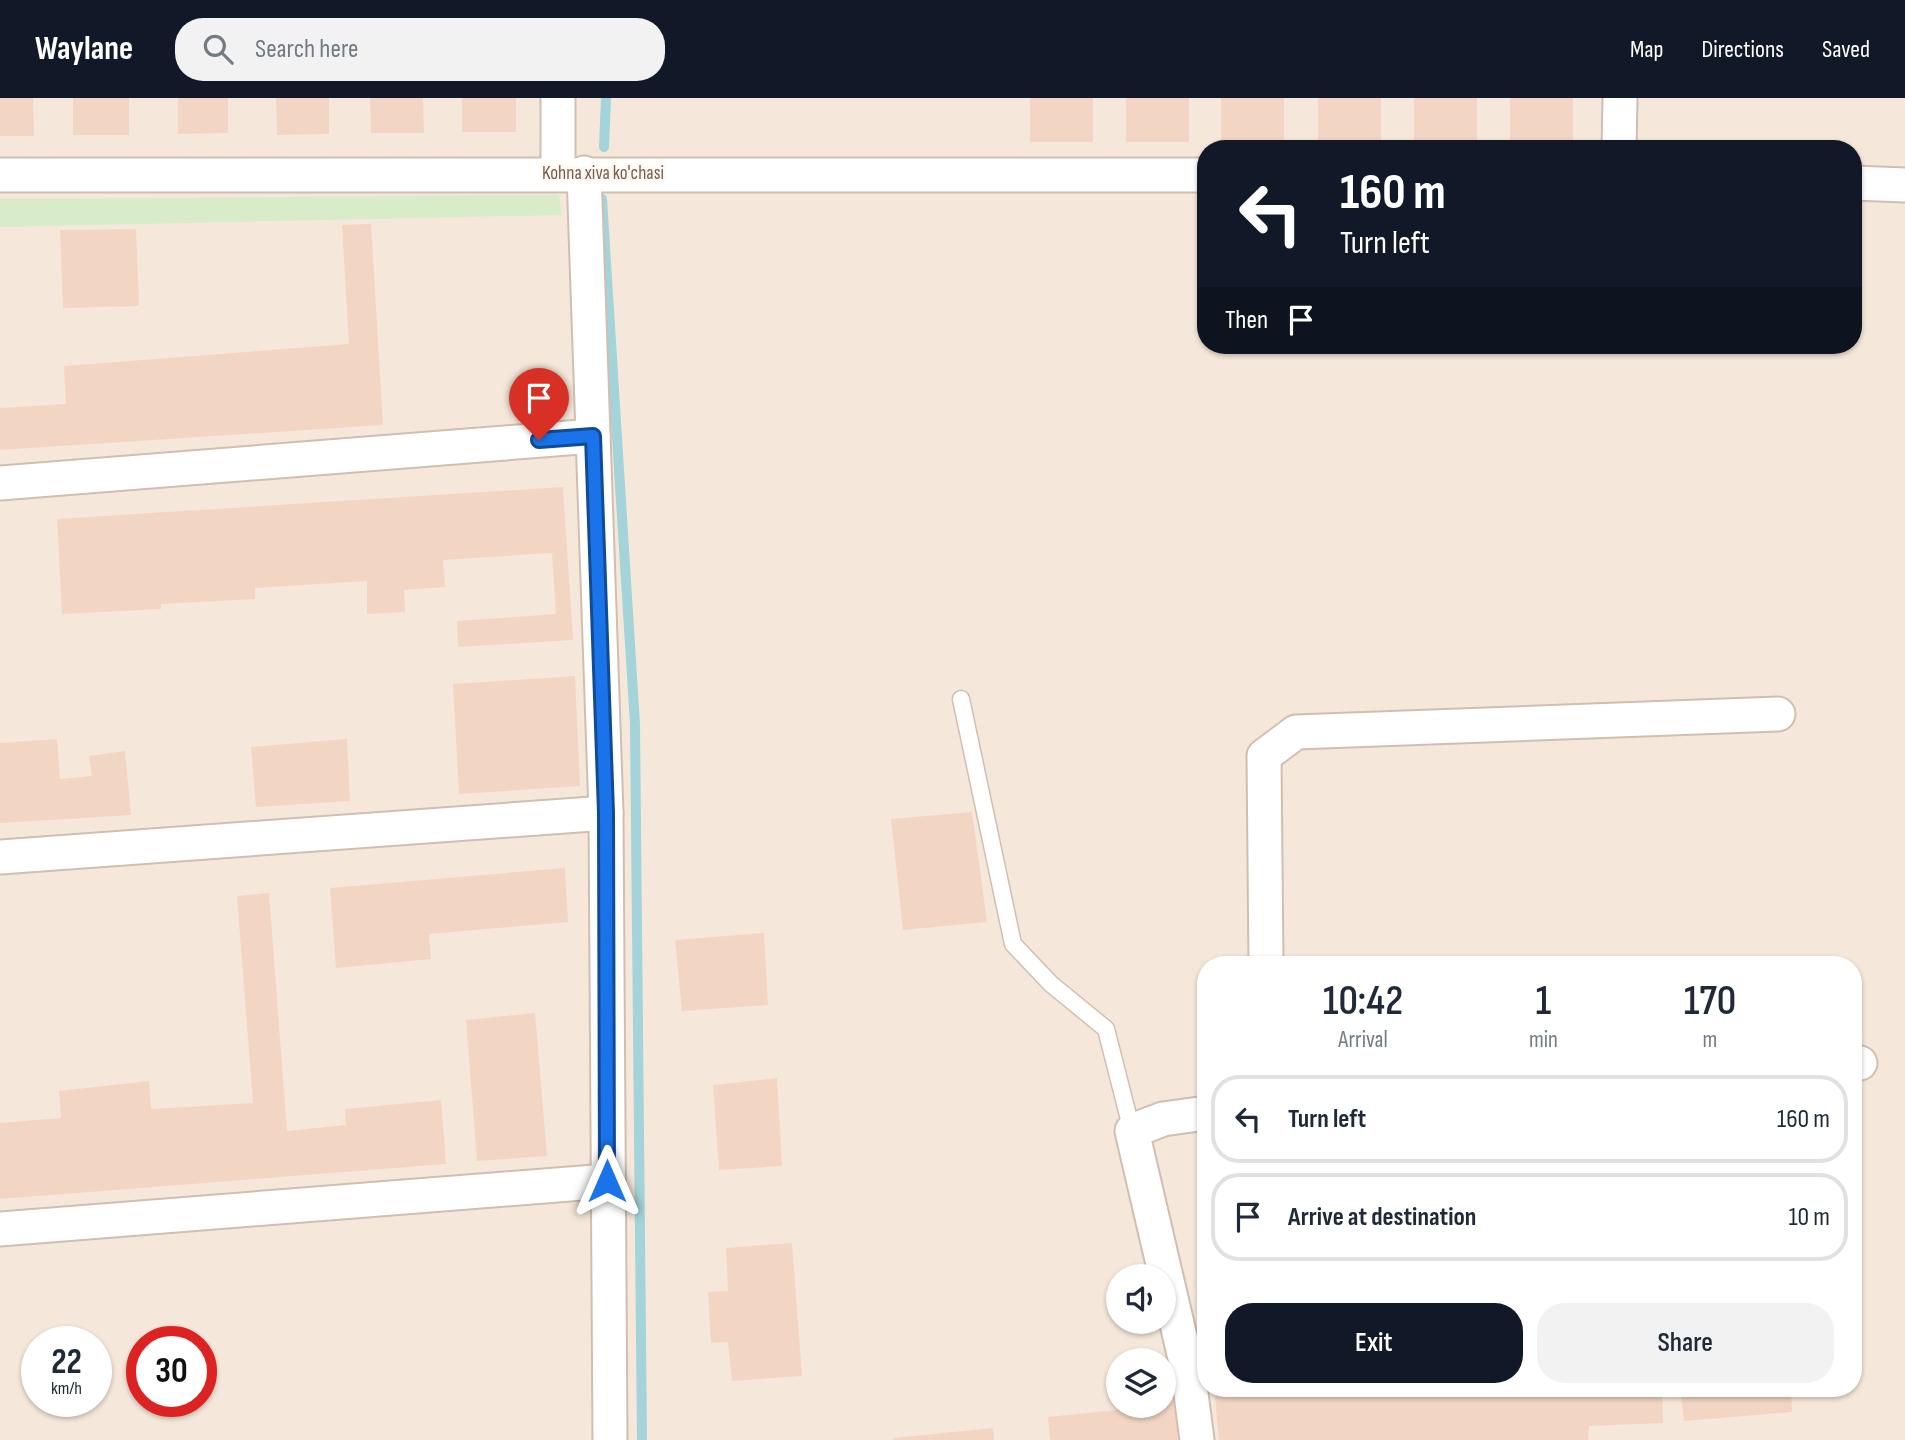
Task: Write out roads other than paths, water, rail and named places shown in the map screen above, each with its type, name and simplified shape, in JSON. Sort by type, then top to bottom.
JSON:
[{"type":"street","points":[[558,98],[571,173],[593,436],[606,813],[610,1440]]},
{"type":"street","points":[[1619,140],[1620,98]]},
{"type":"street","name":"Kohna xiva ko'chasi","points":[[0,175],[1197,175]]},
{"type":"street","points":[[1862,184],[1905,186]]},
{"type":"street","points":[[0,483],[593,436]]},
{"type":"street","points":[[1266,956],[1264,756],[1296,732],[1778,714]]},
{"type":"street","points":[[0,858],[606,813]]},
{"type":"street","points":[[1197,1114],[1163,1119],[1132,1131],[1188,1371],[1197,1440]]},
{"type":"street","points":[[0,1229],[607,1181]]},
{"type":"lane","points":[[961,699],[1013,944],[1051,984],[1106,1029],[1132,1131]]},
{"type":"waterway","points":[[604,147],[606,98]]},
{"type":"waterway","points":[[602,199],[635,724],[642,1440]]}]
